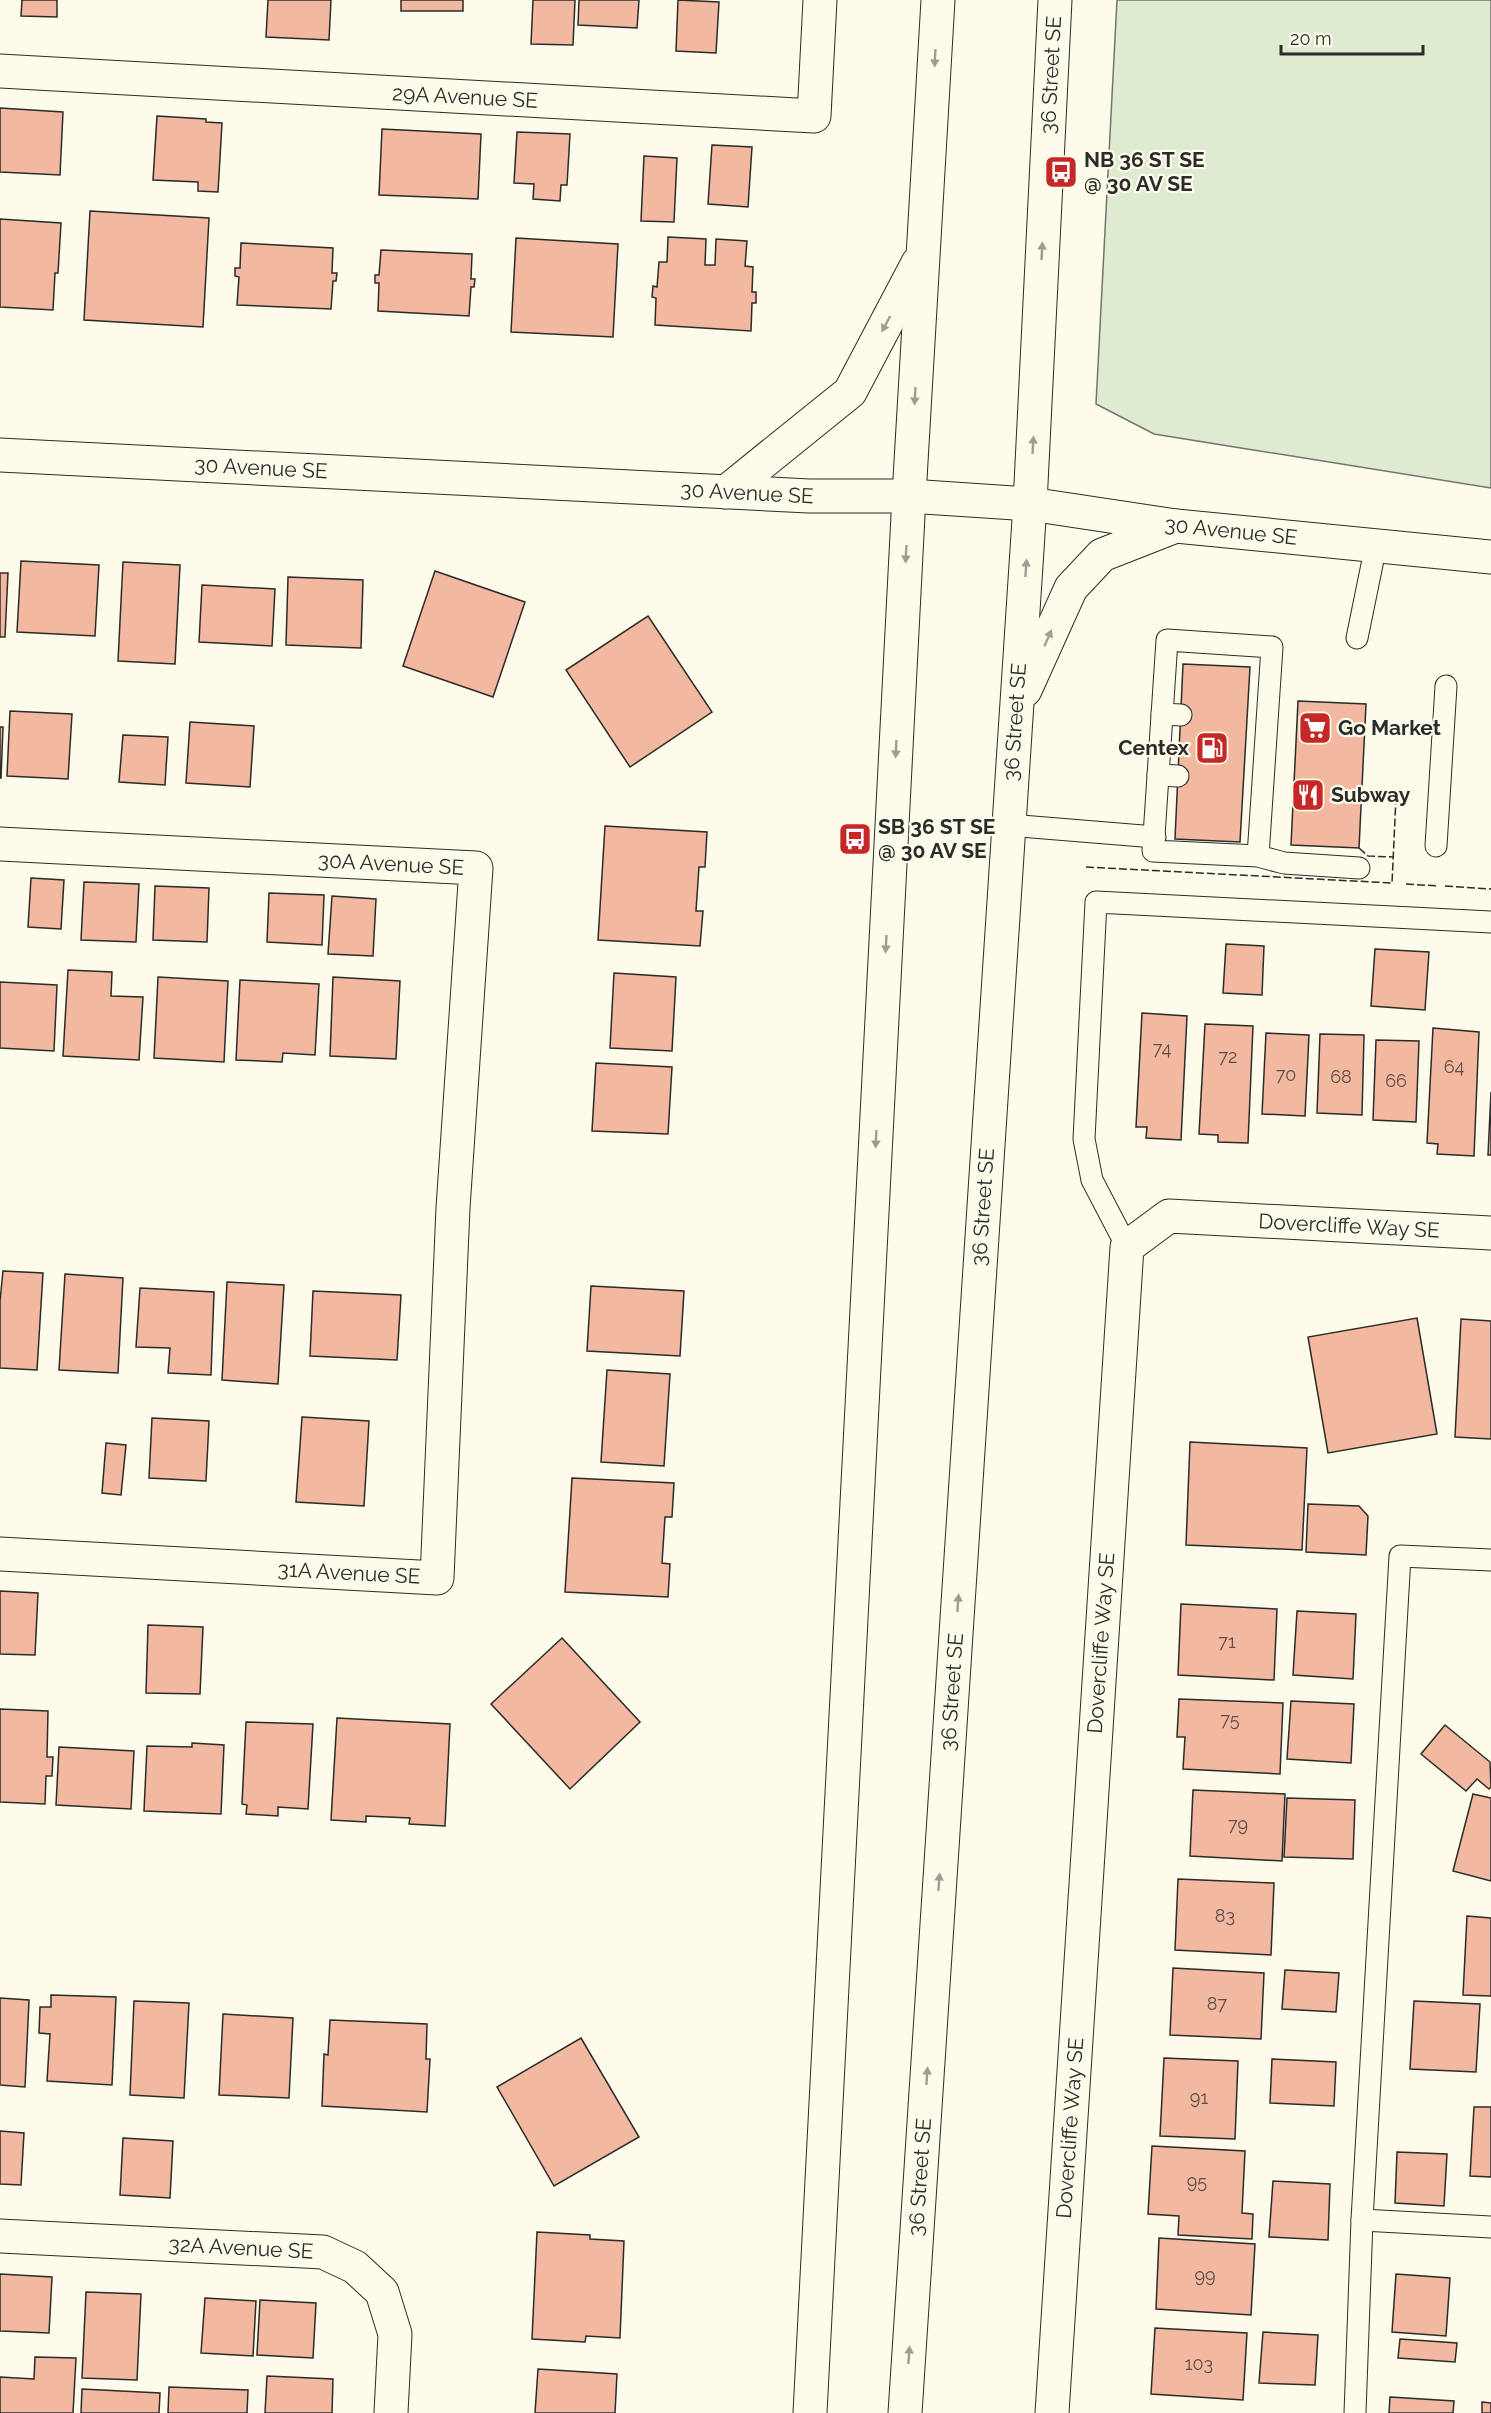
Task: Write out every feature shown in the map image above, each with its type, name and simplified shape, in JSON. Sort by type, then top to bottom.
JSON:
[{"type":"street","name":"29A Avenue SE","points":[[0,71],[814,116],[820,0]]},
{"type":"street","points":[[810,2413],[909,496],[938,0]]},
{"type":"street","name":"36 Street SE","points":[[905,2413],[1030,504],[1055,0]]},
{"type":"street","points":[[726,492],[850,392],[923,253]]},
{"type":"street","name":"30 Avenue SE","points":[[0,455],[809,496],[909,496],[1030,504],[1176,526],[1491,556]]},
{"type":"street","points":[[1016,711],[1071,588],[1102,555],[1176,526]]},
{"type":"street","name":"30A Avenue SE","points":[[0,844],[476,868],[453,1208]]},
{"type":"street","name":"31A Avenue SE","points":[[0,1554],[437,1578],[453,1208]]},
{"type":"street","name":"Dovercliffe Way SE","points":[[1052,2413],[1127,1247],[1169,1216],[1491,1233]]},
{"type":"street","name":"32A Avenue SE","points":[[0,2236],[323,2252],[355,2266],[382,2292],[395,2334],[391,2413]]},
{"type":"lane","points":[[1357,638],[1376,545]]},
{"type":"lane","points":[[1258,856],[1253,782],[1257,719],[1272,647],[1167,640],[1172,715],[1168,776],[1154,851],[1258,856],[1284,863],[1359,868]]},
{"type":"lane","points":[[1437,846],[1446,686]]},
{"type":"lane","points":[[1008,825],[1155,837]]},
{"type":"lane","points":[[1127,1247],[1092,1180],[1084,1139],[1096,902],[1491,922]]},
{"type":"lane","points":[[1355,2413],[1362,2220],[1400,1556],[1491,1560]]},
{"type":"lane","points":[[1362,2220],[1491,2227]]},
{"type":"green space","points":[[1117,0],[1491,0],[1491,488],[1154,434],[1096,404]]},
{"type":"building","points":[[22,0],[57,0],[57,17],[21,16]]},
{"type":"building","points":[[268,0],[331,0],[329,40],[266,37]]},
{"type":"building","points":[[401,0],[463,0],[463,11],[401,11]]},
{"type":"building","points":[[533,0],[575,0],[573,45],[531,44]]},
{"type":"building","points":[[579,0],[639,0],[637,28],[578,25]]},
{"type":"building","points":[[678,0],[719,2],[716,53],[676,51]]},
{"type":"building","points":[[0,108],[63,112],[60,175],[0,172]]},
{"type":"building","points":[[157,116],[206,119],[206,122],[222,123],[218,192],[198,191],[198,182],[153,180]]},
{"type":"building","points":[[382,129],[481,134],[478,199],[379,195]]},
{"type":"building","points":[[517,132],[570,134],[567,185],[561,185],[560,201],[533,199],[534,184],[514,183]]},
{"type":"building","points":[[712,145],[752,147],[748,207],[708,204]]},
{"type":"building","points":[[644,156],[677,158],[674,222],[641,221]]},
{"type":"building","points":[[90,211],[209,218],[203,327],[84,320]]},
{"type":"building","points":[[0,219],[61,223],[53,310],[0,307]]},
{"type":"building","points":[[668,237],[706,239],[705,265],[715,265],[716,239],[747,241],[745,266],[753,267],[752,292],[756,292],[756,303],[752,303],[751,331],[655,325],[656,298],[652,297],[653,286],[657,287],[659,262],[667,262]]},
{"type":"building","points":[[516,238],[618,244],[613,337],[511,332]]},
{"type":"building","points":[[241,243],[333,248],[332,273],[337,273],[336,281],[333,281],[331,309],[237,305],[239,277],[235,276],[235,268],[240,268]]},
{"type":"building","points":[[381,250],[472,254],[471,279],[475,279],[474,287],[471,287],[469,316],[378,311],[379,283],[375,283],[375,275],[379,275]]},
{"type":"building","points":[[21,561],[99,565],[95,636],[17,632]]},
{"type":"building","points":[[123,562],[180,565],[175,664],[118,661]]},
{"type":"building","points":[[435,571],[525,602],[493,697],[403,666]]},
{"type":"building","points":[[0,573],[8,573],[5,637],[0,637]]},
{"type":"building","points":[[288,577],[363,580],[361,648],[286,645]]},
{"type":"building","points":[[202,585],[275,589],[272,646],[199,642]]},
{"type":"building","points":[[648,616],[712,712],[630,767],[566,670]]},
{"type":"building","name":"Centex","points":[[1183,664],[1250,667],[1240,842],[1175,839]]},
{"type":"building","points":[[1298,701],[1366,704],[1359,848],[1291,845]]},
{"type":"building","points":[[10,711],[72,714],[68,779],[7,776]]},
{"type":"building","points":[[190,722],[254,726],[250,787],[186,783]]},
{"type":"building","points":[[0,727],[3,727],[1,778],[0,778]]},
{"type":"building","points":[[123,735],[168,737],[165,785],[119,782]]},
{"type":"building","points":[[605,826],[707,832],[705,867],[699,867],[696,911],[703,911],[700,946],[598,940]]},
{"type":"building","points":[[31,878],[64,880],[61,929],[28,927]]},
{"type":"building","points":[[84,882],[139,884],[136,942],[81,940]]},
{"type":"building","points":[[155,886],[209,888],[207,942],[153,940]]},
{"type":"building","points":[[269,893],[324,895],[322,945],[267,942]]},
{"type":"building","points":[[332,896],[376,899],[373,956],[328,954]]},
{"type":"building","points":[[1226,944],[1264,946],[1262,995],[1223,993]]},
{"type":"building","points":[[1375,949],[1429,952],[1425,1010],[1371,1006]]},
{"type":"building","points":[[68,970],[112,972],[111,996],[143,997],[139,1060],[63,1056]]},
{"type":"building","points":[[614,973],[676,977],[672,1051],[610,1048]]},
{"type":"building","points":[[158,977],[228,981],[224,1062],[154,1058]]},
{"type":"building","points":[[333,977],[400,981],[396,1059],[330,1056]]},
{"type":"building","points":[[240,980],[319,984],[315,1055],[283,1053],[282,1062],[236,1060]]},
{"type":"building","points":[[0,982],[57,985],[54,1051],[0,1048]]},
{"type":"building","points":[[1142,1013],[1187,1016],[1181,1140],[1146,1138],[1147,1127],[1136,1127]]},
{"type":"building","points":[[1205,1024],[1253,1026],[1248,1143],[1218,1142],[1218,1135],[1199,1134]]},
{"type":"building","points":[[1433,1028],[1479,1032],[1474,1156],[1437,1154],[1438,1144],[1427,1143]]},
{"type":"building","points":[[1266,1033],[1309,1035],[1305,1116],[1262,1114]]},
{"type":"building","points":[[1320,1034],[1364,1035],[1362,1115],[1317,1113]]},
{"type":"building","points":[[1376,1040],[1419,1041],[1416,1122],[1373,1120]]},
{"type":"building","points":[[596,1063],[672,1067],[668,1134],[592,1131]]},
{"type":"building","points":[[1491,1092],[1491,1155],[1488,1155]]},
{"type":"building","points":[[3,1271],[43,1273],[37,1370],[0,1368],[0,1301]]},
{"type":"building","points":[[65,1274],[123,1278],[118,1373],[59,1370]]},
{"type":"building","points":[[227,1282],[284,1285],[278,1384],[222,1380]]},
{"type":"building","points":[[591,1286],[684,1291],[680,1356],[587,1351]]},
{"type":"building","points":[[140,1288],[214,1292],[211,1375],[168,1373],[170,1348],[136,1347]]},
{"type":"building","points":[[313,1291],[401,1295],[397,1360],[310,1356]]},
{"type":"building","points":[[1417,1318],[1437,1434],[1328,1453],[1308,1337]]},
{"type":"building","points":[[1461,1319],[1491,1321],[1491,1439],[1455,1437]]},
{"type":"building","points":[[607,1370],[670,1374],[664,1466],[601,1462]]},
{"type":"building","points":[[302,1417],[369,1421],[364,1506],[296,1502]]},
{"type":"building","points":[[152,1418],[209,1421],[206,1481],[149,1478]]},
{"type":"building","points":[[1190,1442],[1307,1448],[1302,1550],[1186,1545]]},
{"type":"building","points":[[106,1443],[126,1445],[121,1495],[102,1493]]},
{"type":"building","points":[[572,1478],[674,1483],[672,1517],[665,1517],[662,1563],[670,1564],[668,1597],[565,1592]]},
{"type":"building","points":[[1308,1504],[1359,1506],[1368,1516],[1366,1555],[1306,1552]]},
{"type":"building","points":[[0,1591],[38,1593],[35,1655],[0,1654]]},
{"type":"building","points":[[1181,1604],[1277,1609],[1274,1680],[1178,1675]]},
{"type":"building","points":[[1297,1611],[1356,1614],[1353,1679],[1293,1675]]},
{"type":"building","points":[[148,1625],[203,1627],[200,1694],[146,1693]]},
{"type":"building","points":[[562,1638],[640,1722],[570,1789],[491,1704]]},
{"type":"building","points":[[1179,1699],[1283,1703],[1280,1774],[1183,1769],[1185,1737],[1177,1737]]},
{"type":"building","points":[[1291,1701],[1354,1704],[1351,1763],[1287,1759]]},
{"type":"building","points":[[0,1709],[48,1711],[47,1757],[53,1757],[52,1776],[46,1776],[45,1804],[0,1802]]},
{"type":"building","points":[[337,1718],[450,1724],[445,1826],[409,1824],[410,1818],[366,1816],[366,1822],[331,1820]]},
{"type":"building","points":[[246,1722],[313,1724],[308,1809],[278,1807],[278,1816],[246,1814],[247,1805],[242,1804]]},
{"type":"building","points":[[1445,1725],[1490,1762],[1491,1787],[1489,1789],[1477,1779],[1466,1791],[1421,1754]]},
{"type":"building","points":[[192,1743],[224,1745],[221,1814],[144,1811],[147,1746],[192,1747]]},
{"type":"building","points":[[59,1747],[134,1751],[131,1809],[56,1805]]},
{"type":"building","points":[[1193,1790],[1285,1794],[1282,1861],[1190,1856]]},
{"type":"building","points":[[1473,1794],[1491,1798],[1491,1881],[1453,1871]]},
{"type":"building","points":[[1287,1798],[1355,1800],[1353,1859],[1284,1857]]},
{"type":"building","points":[[1178,1879],[1274,1883],[1271,1955],[1175,1950]]},
{"type":"building","points":[[1467,1916],[1491,1918],[1491,1996],[1463,1995]]},
{"type":"building","points":[[1173,1968],[1264,1973],[1261,2039],[1170,2035]]},
{"type":"building","points":[[1285,1970],[1339,1973],[1336,2012],[1282,2009]]},
{"type":"building","points":[[51,1995],[116,1997],[112,2085],[47,2081],[50,2034],[39,2033],[40,2007],[51,2007]]},
{"type":"building","points":[[0,1998],[29,2000],[25,2087],[0,2085]]},
{"type":"building","points":[[134,2001],[189,2003],[184,2098],[130,2095]]},
{"type":"building","points":[[1414,2001],[1480,2004],[1476,2072],[1410,2069]]},
{"type":"building","points":[[223,2014],[293,2018],[289,2098],[219,2095]]},
{"type":"building","points":[[330,2020],[427,2024],[426,2059],[430,2059],[427,2112],[322,2106],[324,2054],[328,2055]]},
{"type":"building","points":[[581,2038],[639,2137],[554,2186],[497,2087]]},
{"type":"building","points":[[1164,2058],[1238,2061],[1235,2139],[1160,2136]]},
{"type":"building","points":[[1272,2059],[1336,2062],[1334,2106],[1270,2103]]},
{"type":"building","points":[[1474,2107],[1491,2107],[1491,2177],[1470,2176]]},
{"type":"building","points":[[0,2131],[24,2133],[21,2185],[0,2184]]},
{"type":"building","points":[[123,2138],[173,2141],[170,2198],[120,2195]]},
{"type":"building","points":[[1152,2146],[1245,2151],[1242,2213],[1253,2214],[1252,2239],[1178,2235],[1179,2216],[1148,2214]]},
{"type":"building","points":[[1397,2152],[1447,2154],[1444,2206],[1395,2203]]},
{"type":"building","points":[[1273,2181],[1330,2184],[1328,2240],[1269,2237]]},
{"type":"building","points":[[537,2232],[590,2235],[590,2239],[624,2241],[620,2338],[586,2336],[585,2342],[532,2339]]},
{"type":"building","points":[[1159,2238],[1255,2244],[1251,2315],[1156,2309]]},
{"type":"building","points":[[0,2274],[52,2277],[49,2333],[0,2331]]},
{"type":"building","points":[[1396,2274],[1450,2278],[1446,2336],[1392,2332]]},
{"type":"building","points":[[86,2292],[141,2294],[137,2380],[82,2378]]},
{"type":"building","points":[[205,2298],[256,2301],[253,2356],[201,2353]]},
{"type":"building","points":[[260,2300],[316,2303],[313,2358],[257,2355]]},
{"type":"building","points":[[1155,2328],[1247,2333],[1243,2400],[1151,2394]]},
{"type":"building","points":[[1263,2332],[1318,2335],[1315,2385],[1259,2383]]},
{"type":"building","points":[[1400,2339],[1457,2343],[1455,2362],[1398,2358]]},
{"type":"building","points":[[35,2357],[76,2358],[73,2413],[0,2413],[0,2377],[34,2379]]},
{"type":"building","points":[[538,2369],[617,2374],[615,2413],[535,2413]]},
{"type":"building","points":[[267,2376],[333,2379],[332,2413],[265,2413]]},
{"type":"building","points":[[169,2387],[248,2390],[247,2413],[168,2413]]},
{"type":"building","points":[[82,2389],[160,2393],[159,2413],[81,2413]]},
{"type":"building","points":[[1390,2397],[1454,2401],[1453,2413],[1389,2413]]},
{"type":"building","points":[[1482,2402],[1491,2403],[1491,2413],[1482,2413]]},
{"type":"fence","points":[[1086,867],[1392,883],[1396,797],[1362,796]]},
{"type":"fence","points":[[1359,848],[1368,856],[1394,857]]},
{"type":"fence","points":[[1406,884],[1439,886]]},
{"type":"fence","points":[[1445,886],[1491,889]]},
{"type":"place","name":"NB 36 ST SE @ 30 AV SE","points":[[1061,172]]},
{"type":"place","name":"Go Market","points":[[1315,728]]},
{"type":"place","name":"Centex","points":[[1212,748]]},
{"type":"place","name":"Subway","points":[[1308,795]]},
{"type":"place","name":"SB 36 ST SE @ 30 AV SE","points":[[855,839]]}]
